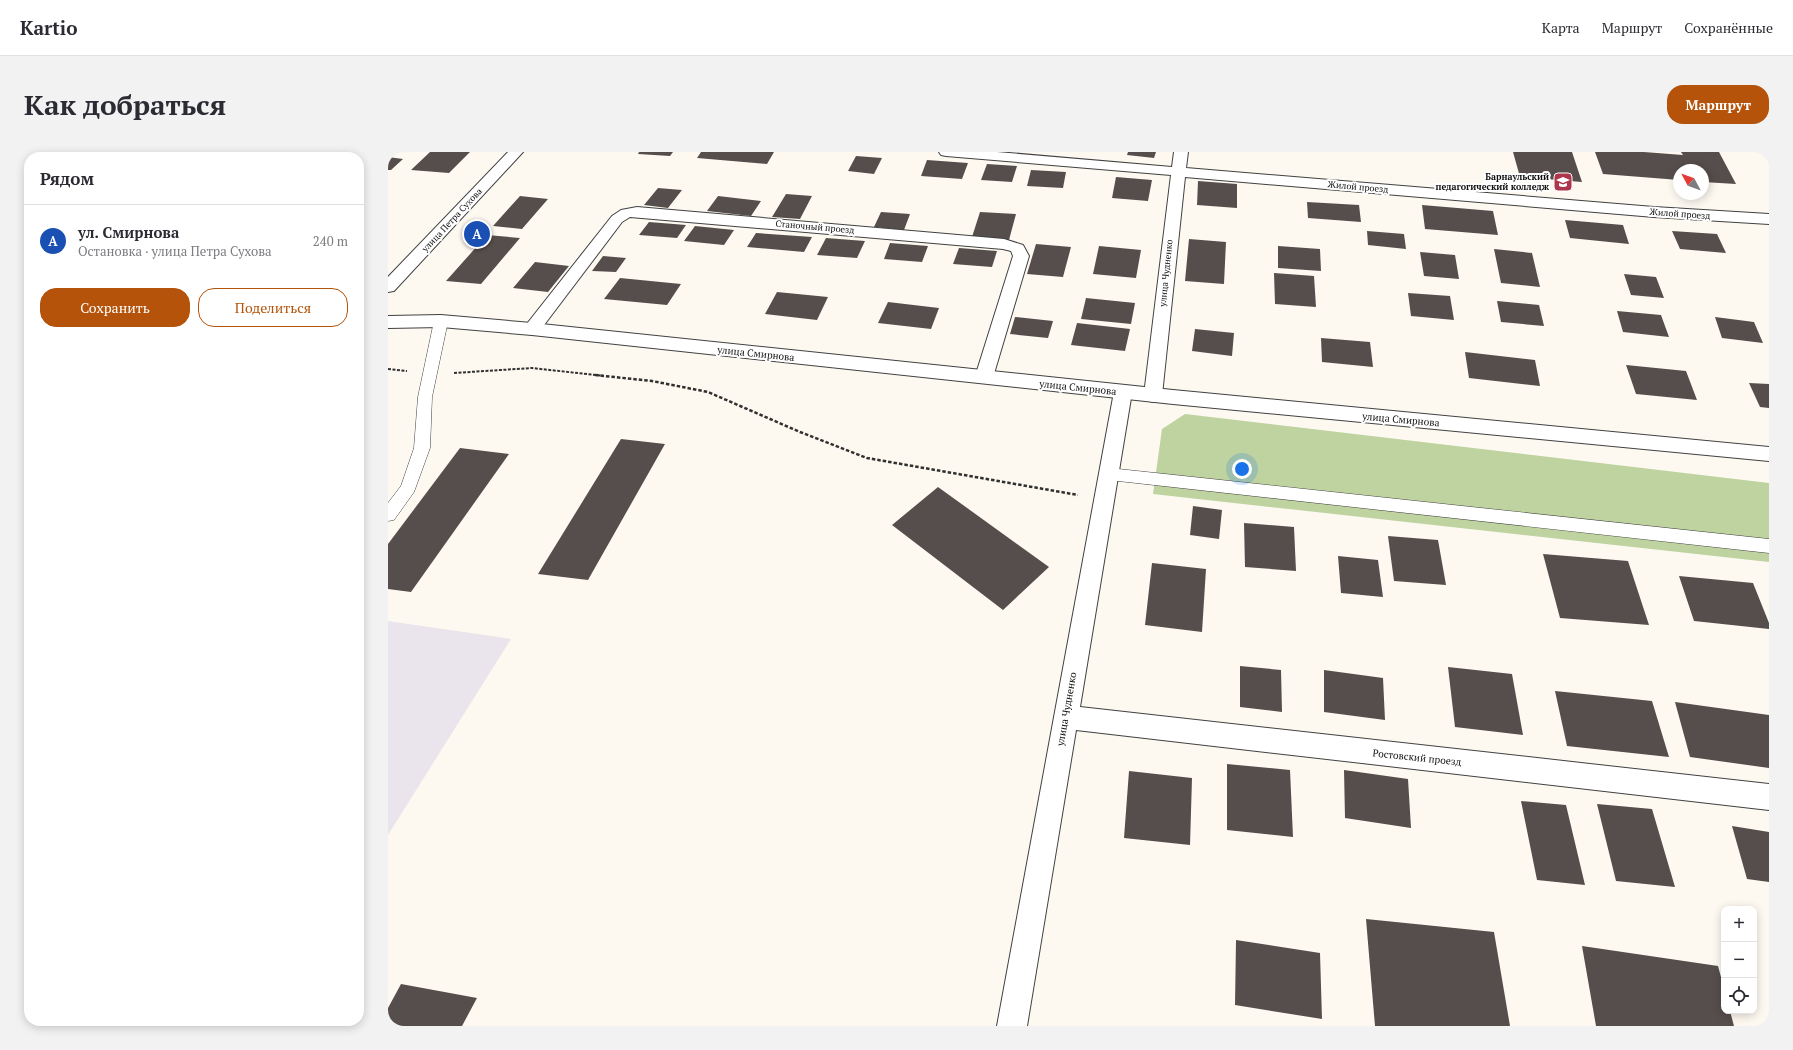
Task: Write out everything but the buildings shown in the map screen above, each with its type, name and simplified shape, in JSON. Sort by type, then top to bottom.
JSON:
[{"type":"street","name":"улица Петра Сухова","points":[[391,282],[516,152]]},
{"type":"street","name":"Жилой проезд","points":[[946,152],[1646,211],[1769,219]]},
{"type":"street","name":"улица Чудненко","points":[[1153,395],[1181,152]]},
{"type":"street","name":"Станочный проезд","points":[[532,329],[618,219],[626,213],[637,212],[1004,244],[1017,248],[1021,256],[984,377]]},
{"type":"street","name":"улица Смирнова","points":[[388,322],[441,321],[532,329],[1123,392],[1769,454]]},
{"type":"street","name":"улица Чудненко","points":[[1012,1026],[1123,392]]},
{"type":"street","name":"Ростовский проезд","points":[[1065,717],[1769,797]]},
{"type":"lane","points":[[388,515],[408,488],[422,448],[425,398],[441,321]]},
{"type":"lane","points":[[1109,474],[1769,546]]},
{"type":"path","points":[[388,369],[430,374],[532,368],[652,380],[708,392],[800,432],[867,458],[1104,500]]},
{"type":"shaded area","points":[[388,621],[511,639],[388,835]]},
{"type":"green space","points":[[1185,414],[1769,483],[1769,562],[1153,494],[1162,429]]},
{"type":"place","name":"Барнаульский педагогический колледж","points":[[1563,182]]},
{"type":"place","name":"ул. Смирнова","points":[[477,234]]}]
